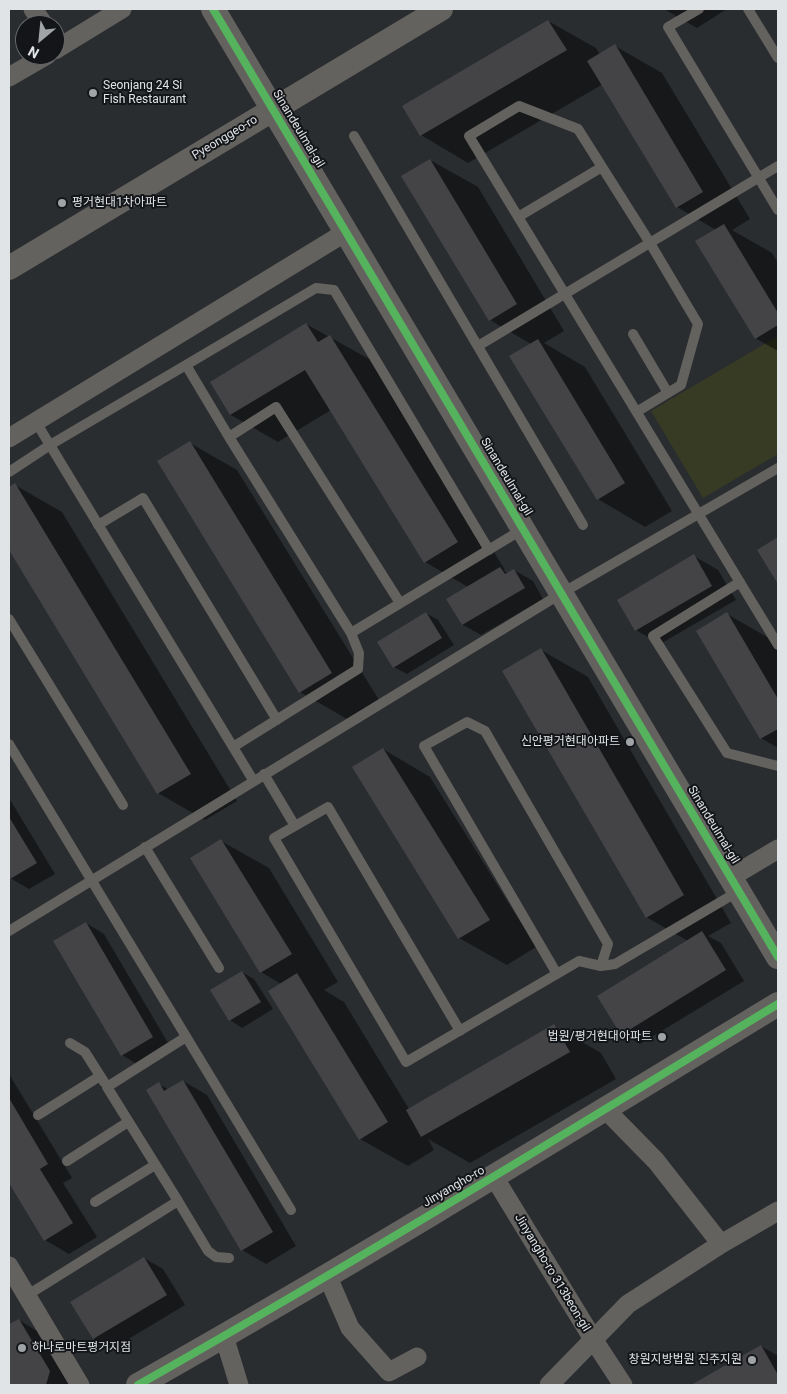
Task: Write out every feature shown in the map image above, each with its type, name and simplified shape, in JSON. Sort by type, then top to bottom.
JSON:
[{"type":"street","points":[[65,43],[122,9]]},
{"type":"street","name":"Sinandeulmal-gil","points":[[213,9],[778,957]]},
{"type":"street","name":"Pyeonggeo-ro","points":[[9,268],[441,9]]},
{"type":"street","points":[[9,77],[28,65]]},
{"type":"street","points":[[9,438],[346,232]]},
{"type":"street","points":[[736,884],[778,849]]},
{"type":"street","name":"Jinyangho-ro","points":[[138,1385],[494,1177],[778,1004]]},
{"type":"street","points":[[605,1110],[656,1162],[720,1244]]},
{"type":"street","name":"Jinyangho-ro 313beon-gil","points":[[494,1177],[593,1339],[549,1385]]},
{"type":"street","points":[[623,1385],[593,1339],[628,1304],[720,1244],[778,1211]]},
{"type":"street","points":[[9,1266],[80,1385]]},
{"type":"street","points":[[327,1275],[350,1328],[389,1372],[417,1357]]},
{"type":"street","points":[[224,1336],[239,1385]]},
{"type":"lane","points":[[699,9],[668,27],[778,210]]},
{"type":"lane","points":[[748,9],[778,58]]},
{"type":"lane","points":[[638,411],[681,385],[698,324],[650,243],[578,129],[519,106],[469,136],[638,411],[778,645]]},
{"type":"lane","points":[[354,136],[583,524]]},
{"type":"lane","points":[[478,346],[778,166]]},
{"type":"lane","points":[[518,217],[602,167]]},
{"type":"lane","points":[[9,472],[50,445],[316,288],[334,290],[489,550]]},
{"type":"lane","points":[[634,334],[668,393]]},
{"type":"lane","points":[[186,365],[351,633],[359,653],[358,669],[233,747]]},
{"type":"lane","points":[[229,437],[276,407],[400,603]]},
{"type":"lane","points":[[36,422],[253,780]]},
{"type":"lane","points":[[9,931],[253,780],[562,593],[778,468]]},
{"type":"lane","points":[[98,525],[143,498],[277,720]]},
{"type":"lane","points":[[351,633],[524,529]]},
{"type":"lane","points":[[740,582],[653,636],[727,753],[778,766]]},
{"type":"lane","points":[[9,619],[123,805]]},
{"type":"lane","points":[[557,974],[424,746],[467,722],[485,731],[608,944],[601,966]]},
{"type":"lane","points":[[9,744],[291,1210]]},
{"type":"lane","points":[[264,774],[294,826]]},
{"type":"lane","points":[[460,1030],[328,807],[274,838],[406,1062],[579,961],[601,966],[615,964],[736,884]]},
{"type":"lane","points":[[145,847],[219,968]]},
{"type":"lane","points":[[107,1087],[186,1037]]},
{"type":"lane","points":[[70,1043],[85,1052],[208,1251],[216,1257],[229,1258]]},
{"type":"lane","points":[[38,1114],[100,1076]]},
{"type":"lane","points":[[67,1161],[128,1122]]},
{"type":"lane","points":[[95,1202],[155,1165]]},
{"type":"lane","points":[[26,1296],[178,1201]]},
{"type":"green space","points":[[778,336],[778,454],[703,498],[651,411]]},
{"type":"building","points":[[548,20],[567,50],[420,136],[402,106]]},
{"type":"building","points":[[615,44],[703,192],[676,208],[587,61]]},
{"type":"building","points":[[430,159],[517,304],[489,321],[401,176]]},
{"type":"building","points":[[724,224],[778,313],[778,325],[755,339],[695,241]]},
{"type":"building","points":[[306,323],[318,342],[330,335],[458,542],[424,563],[305,370],[230,415],[210,382]]},
{"type":"building","points":[[538,339],[625,483],[597,500],[509,356]]},
{"type":"building","points":[[190,441],[332,673],[299,693],[157,461]]},
{"type":"building","points":[[15,483],[191,774],[157,794],[9,550],[9,487]]},
{"type":"building","points":[[778,537],[778,584],[757,550]]},
{"type":"building","points":[[694,554],[712,586],[635,631],[617,600]]},
{"type":"building","points":[[500,567],[505,574],[514,569],[525,588],[462,625],[446,599]]},
{"type":"building","points":[[426,612],[442,638],[393,668],[377,642]]},
{"type":"building","points":[[727,612],[778,699],[778,729],[760,739],[696,631]]},
{"type":"building","points":[[541,648],[684,895],[646,918],[502,671]]},
{"type":"building","points":[[383,748],[490,920],[458,939],[352,767]]},
{"type":"building","points":[[9,817],[37,863],[10,879],[9,878]]},
{"type":"building","points":[[221,839],[292,954],[260,973],[190,858]]},
{"type":"building","points":[[86,922],[153,1037],[121,1056],[53,941]]},
{"type":"building","points":[[702,931],[726,970],[621,1035],[597,996]]},
{"type":"building","points":[[242,971],[261,1002],[229,1021],[210,990]]},
{"type":"building","points":[[297,973],[388,1122],[359,1140],[268,991]]},
{"type":"building","points":[[554,1024],[570,1052],[421,1137],[406,1110]]},
{"type":"building","points":[[183,1080],[273,1232],[241,1251],[146,1090],[159,1082],[164,1091]]},
{"type":"building","points":[[9,1098],[48,1164],[40,1169],[73,1223],[44,1241],[9,1183]]},
{"type":"building","points":[[144,1257],[167,1295],[93,1339],[70,1302]]},
{"type":"building","name":"하나로마트평거지점","points":[[19,1319],[50,1371],[46,1385],[9,1385],[9,1324]]},
{"type":"building","name":"창원지방법원 진주지원","points":[[761,1345],[778,1375],[778,1385],[691,1385]]},
{"type":"cycle path","points":[[213,9],[778,957]]},
{"type":"cycle path","points":[[138,1385],[380,1245],[778,1004]]},
{"type":"place","name":"Seonjang 24 Si Fish Restaurant","points":[[93,93]]},
{"type":"place","name":"평거현대1차아파트","points":[[62,203]]},
{"type":"place","name":"신안평거현대아파트","points":[[630,742]]},
{"type":"place","name":"법원/평거현대아파트","points":[[662,1037]]},
{"type":"place","name":"하나로마트평거지점","points":[[22,1348]]},
{"type":"place","name":"창원지방법원 진주지원","points":[[752,1360]]}]
